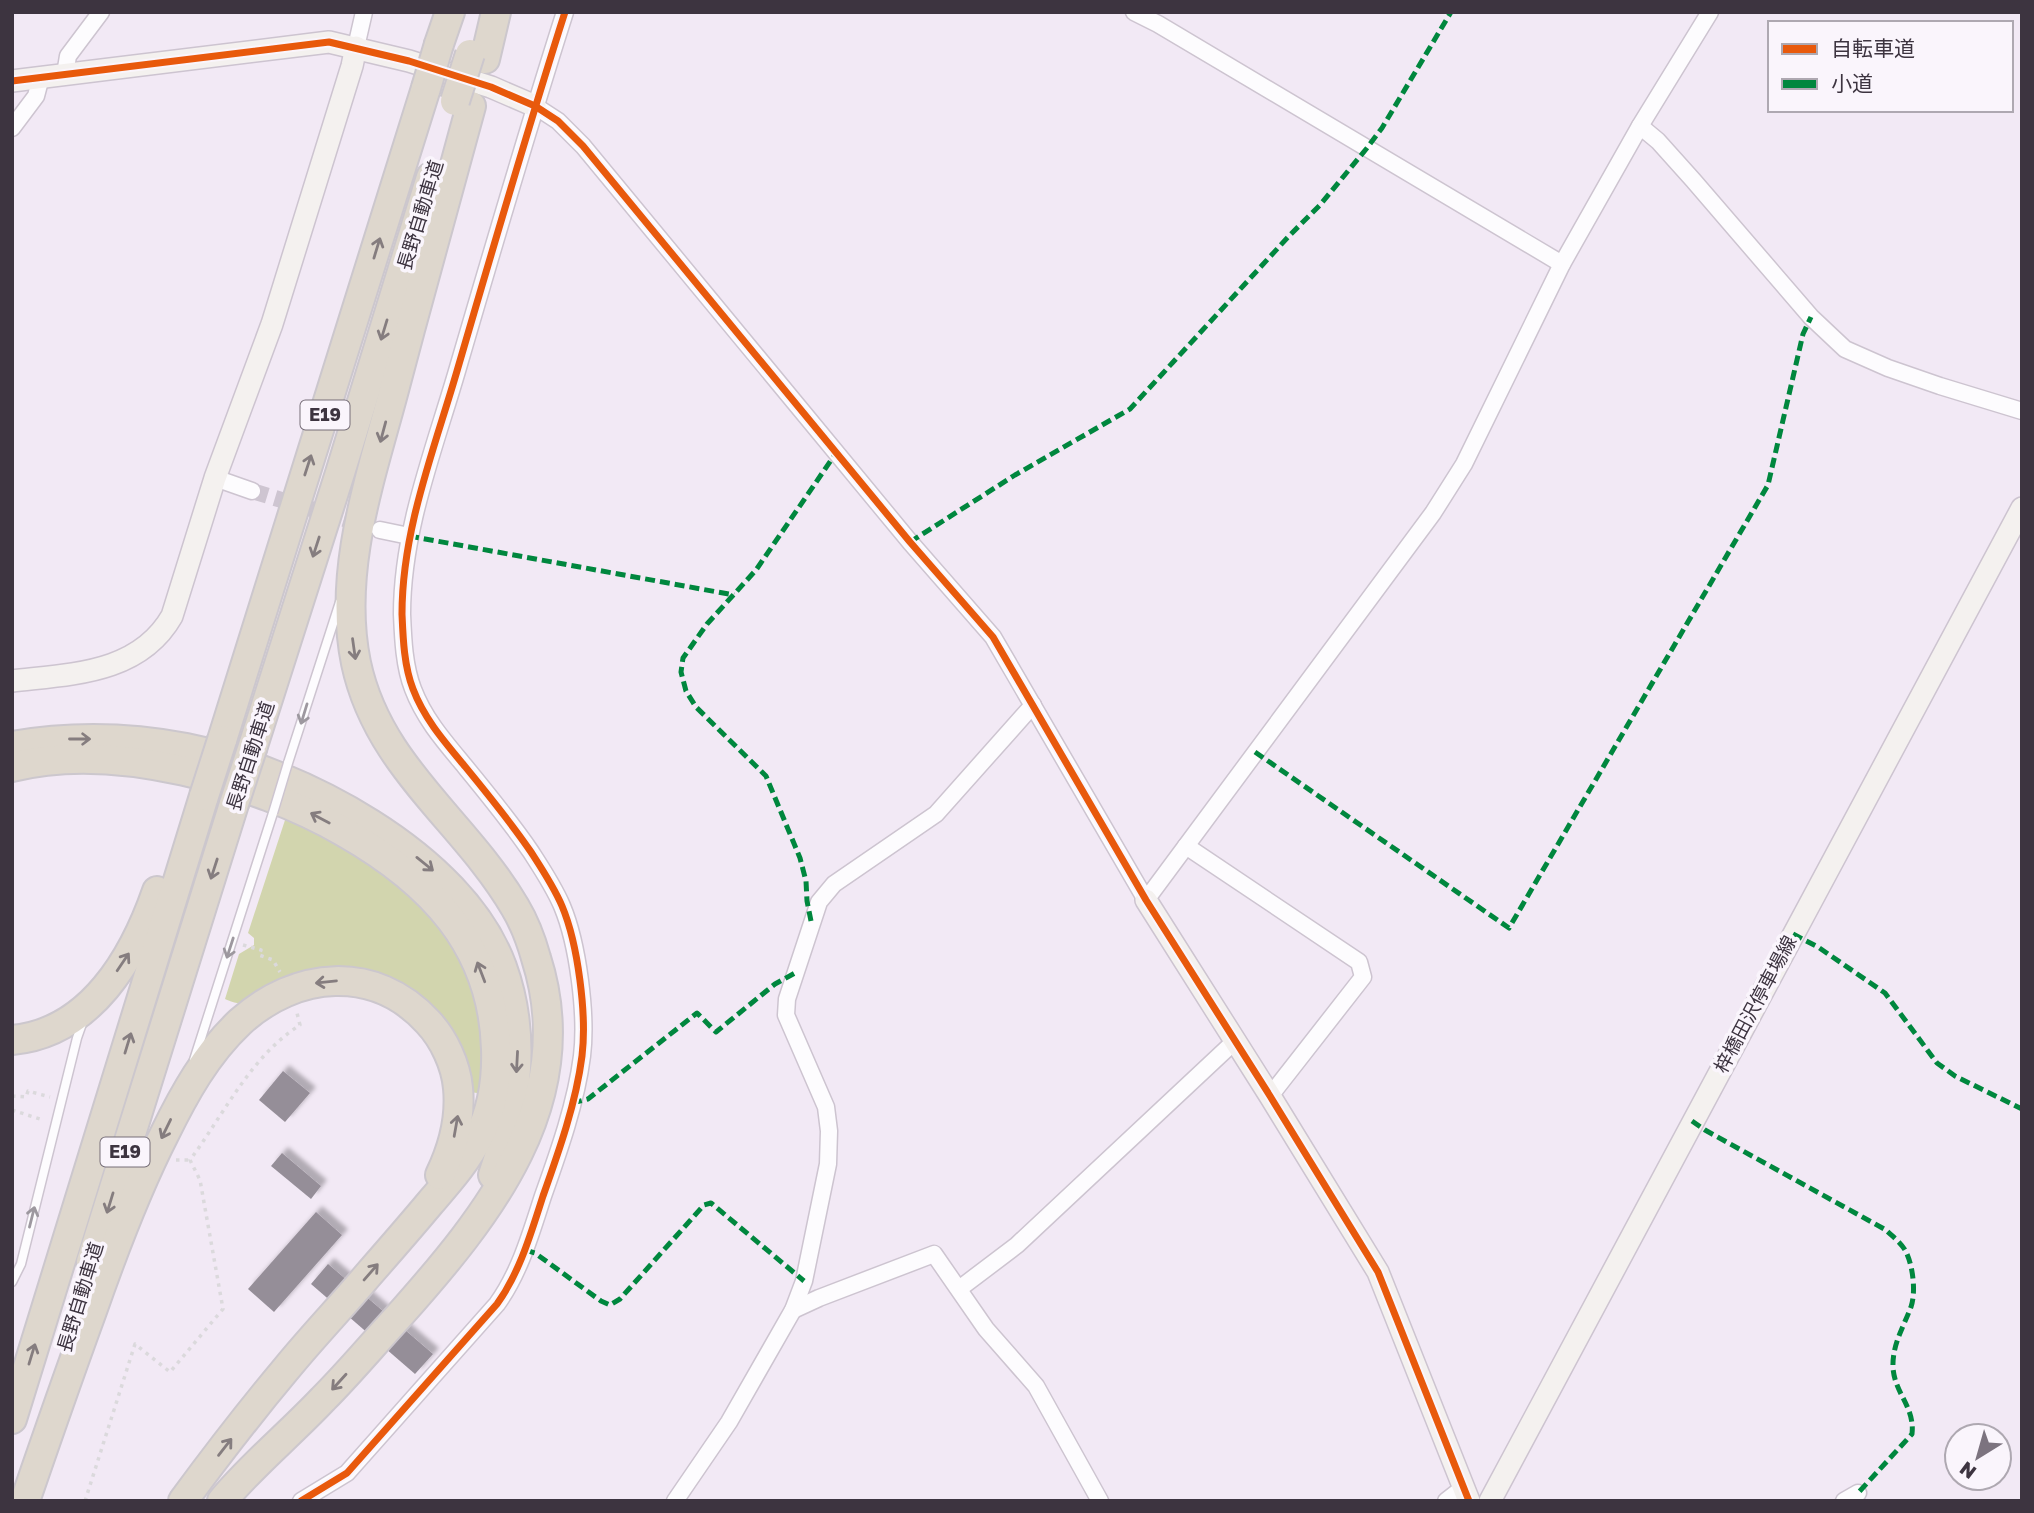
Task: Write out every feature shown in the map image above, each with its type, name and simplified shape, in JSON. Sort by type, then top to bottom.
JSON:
[{"type":"highway","name":"長野自動車道","points":[[12,1419],[196,793],[293,514],[450,12]]},
{"type":"highway","name":"長野自動車道","points":[[16,1501],[234,804],[478,57],[484,12]]},
{"type":"highway","points":[[478,57],[496,12]]},
{"type":"highway","points":[[222,1501],[325,1397],[465,1238],[508,1171],[534,1118],[545,1071],[549,1038],[548,1010],[531,941],[517,910],[497,879],[408,772],[376,721],[356,662],[351,614],[355,549],[431,247],[463,103]]},
{"type":"highway","points":[[12,746],[62,739],[126,741],[188,749],[236,762],[293,783],[343,808],[393,839],[430,867],[463,900],[479,922],[502,966],[518,1046],[518,1067],[510,1112],[494,1171],[465,1238]]},
{"type":"highway","points":[[12,766],[69,760],[127,762],[235,784],[317,816],[390,861],[439,904],[475,955],[485,980],[496,1028],[496,1057],[488,1114],[479,1136],[449,1181],[286,1369],[183,1501]]},
{"type":"highway","points":[[12,1040],[38,1035],[60,1026],[90,1006],[103,992],[137,942],[196,793]]},
{"type":"highway","points":[[25,1501],[110,1261],[139,1188],[186,1089],[217,1047],[239,1023],[274,998],[295,988],[332,980],[371,985],[407,1002],[435,1029],[445,1046],[458,1086],[459,1110],[455,1136],[446,1163],[406,1231]]},
{"type":"street","points":[[65,74],[68,56],[101,12]]},
{"type":"street","points":[[12,681],[104,668],[149,646],[172,616],[215,478],[272,324],[352,66],[363,12]]},
{"type":"street","points":[[301,1501],[348,1473],[417,1397],[507,1290],[525,1250],[558,1154],[582,1056],[583,1015],[578,969],[563,907],[528,848],[501,810],[435,730],[414,691],[407,671],[402,613],[408,536],[565,12]]},
{"type":"street","points":[[1133,12],[1158,24],[1562,264]]},
{"type":"street","points":[[1146,900],[1433,513],[1464,464],[1562,264],[1640,126],[1710,12]]},
{"type":"street","points":[[12,81],[329,41],[409,61],[491,87],[535,106],[558,121],[583,146],[910,542],[993,638],[1146,900],[1378,1272],[1466,1494],[1446,1501]]},
{"type":"street","points":[[12,128],[36,96],[41,77]]},
{"type":"street","points":[[1640,126],[1658,141],[1693,180],[1811,317],[1845,349],[1888,368],[2022,411]]},
{"type":"street","points":[[215,478],[252,491]]},
{"type":"street","name":"梓橋田沢停車場線","points":[[1490,1501],[2022,508]]},
{"type":"street","points":[[380,530],[408,536]]},
{"type":"street","points":[[675,1501],[729,1422],[793,1310],[804,1282],[828,1164],[829,1131],[826,1107],[786,1015],[787,999],[819,902],[834,884],[936,814],[1033,705]]},
{"type":"street","points":[[1186,846],[1359,962],[1363,977],[1270,1096]]},
{"type":"street","points":[[959,1289],[1017,1245],[1235,1041]]},
{"type":"street","points":[[793,1310],[934,1254],[986,1329],[1036,1386],[1100,1501]]},
{"type":"lane","points":[[186,1089],[337,607],[352,581]]},
{"type":"lane","points":[[12,1282],[20,1264],[77,1038],[90,1006]]},
{"type":"path","points":[[238,943],[261,950],[259,955],[273,960]]},
{"type":"path","points":[[85,1501],[135,1344],[170,1371],[223,1309],[200,1180],[190,1160],[240,1087],[271,1049],[300,1025],[294,1002]]},
{"type":"path","points":[[12,1096],[26,1097],[28,1091],[45,1096]]},
{"type":"path","points":[[12,1110],[48,1122]]},
{"type":"green space","points":[[286,817],[346,847],[411,894],[461,951],[488,1038],[484,1094],[470,1092],[429,1009],[278,981],[242,1002],[235,1003],[225,999],[239,954],[254,945],[254,938],[248,933]]},
{"type":"building","points":[[283,1071],[310,1093],[285,1122],[259,1100]]},
{"type":"building","points":[[282,1153],[321,1186],[311,1199],[271,1166]]},
{"type":"building","points":[[316,1212],[342,1235],[274,1312],[248,1289]]},
{"type":"building","points":[[328,1264],[433,1354],[415,1374],[311,1284]]},
{"type":"tunnel","points":[[252,491],[364,525]]},
{"type":"marked path","points":[[910,542],[1015,475],[1130,409],[1320,205],[1367,148],[1382,128],[1451,12]]},
{"type":"marked path","points":[[1255,752],[1509,928],[1768,485],[1803,334],[1811,317]]},
{"type":"marked path","points":[[811,921],[800,858],[766,776],[696,707],[686,691],[681,672],[683,658],[707,624],[756,570],[836,453]]},
{"type":"marked path","points":[[409,536],[734,595]]},
{"type":"marked path","points":[[1793,934],[1818,947],[1885,993],[1937,1063],[1955,1076],[2022,1109]]},
{"type":"marked path","points":[[572,1103],[588,1099],[697,1013],[716,1032],[775,984],[795,973]]},
{"type":"marked path","points":[[1692,1121],[1886,1230],[1907,1254],[1914,1287],[1911,1307],[1896,1344],[1893,1368],[1897,1385],[1911,1416],[1912,1434],[1858,1493]]},
{"type":"marked path","points":[[525,1250],[535,1253],[610,1305],[620,1299],[704,1205],[711,1203],[804,1281]]},
{"type":"cycle path","points":[[301,1501],[347,1473],[497,1304],[518,1266],[529,1238],[576,1091],[582,1056],[583,1021],[577,959],[568,922],[548,878],[523,840],[441,737],[423,710],[408,671],[402,614],[407,552],[421,491],[565,12]]},
{"type":"cycle path","points":[[12,81],[329,42],[409,61],[491,87],[535,106],[558,121],[583,146],[910,542],[993,637],[1146,900],[1378,1272],[1469,1501]]}]
